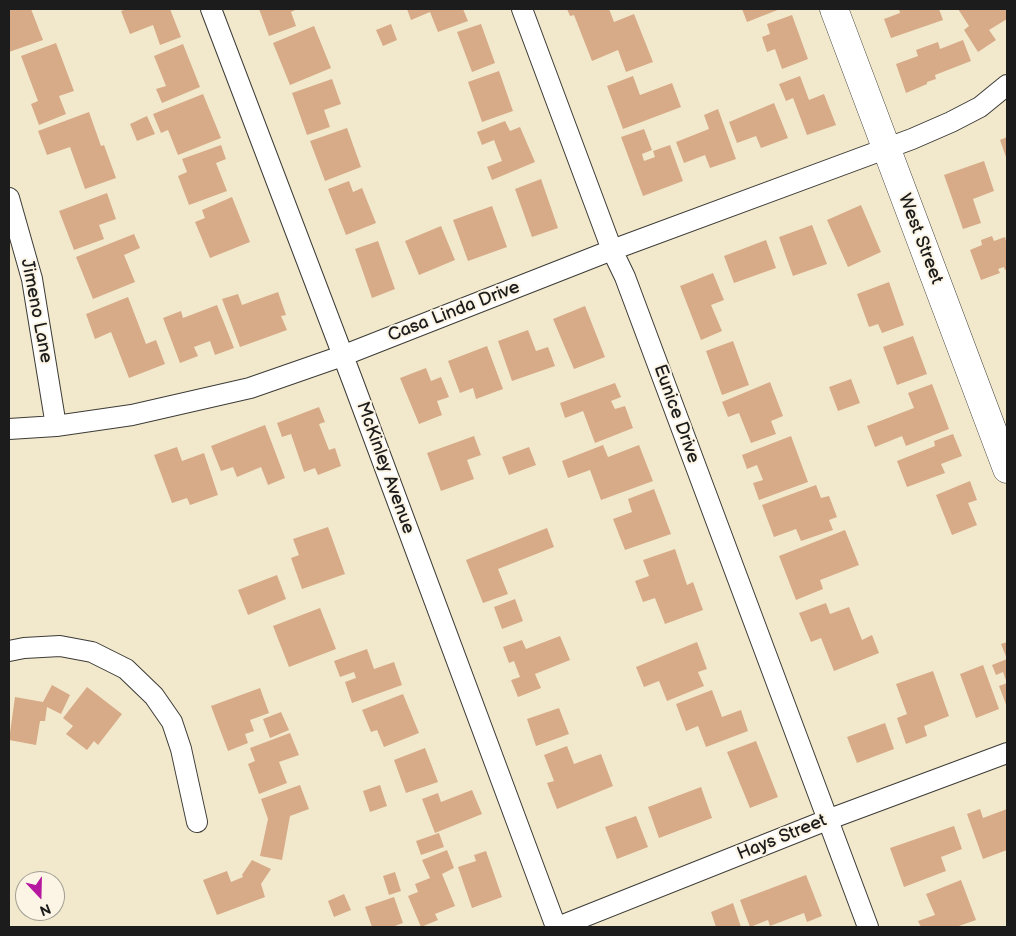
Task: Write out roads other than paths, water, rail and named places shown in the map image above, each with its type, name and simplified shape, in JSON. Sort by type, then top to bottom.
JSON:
[{"type":"main road","name":"West Street","points":[[834,9],[886,148],[1002,442],[1007,469]]},
{"type":"street","name":"McKinley Avenue","points":[[211,9],[557,927]]},
{"type":"street","name":"Eunice Drive","points":[[522,9],[612,250],[625,277],[868,927]]},
{"type":"street","name":"Casa Linda Drive","points":[[9,429],[56,426],[132,416],[250,388],[342,356],[612,250],[951,122],[980,107],[1007,85]]},
{"type":"street","name":"Jimeno Lane","points":[[9,198],[32,279],[56,426]]},
{"type":"street","points":[[9,651],[24,648],[60,646],[92,652],[126,668],[154,696],[172,722],[181,749],[197,822]]},
{"type":"street","name":"Hays Street","points":[[557,927],[827,820],[1007,753]]}]
